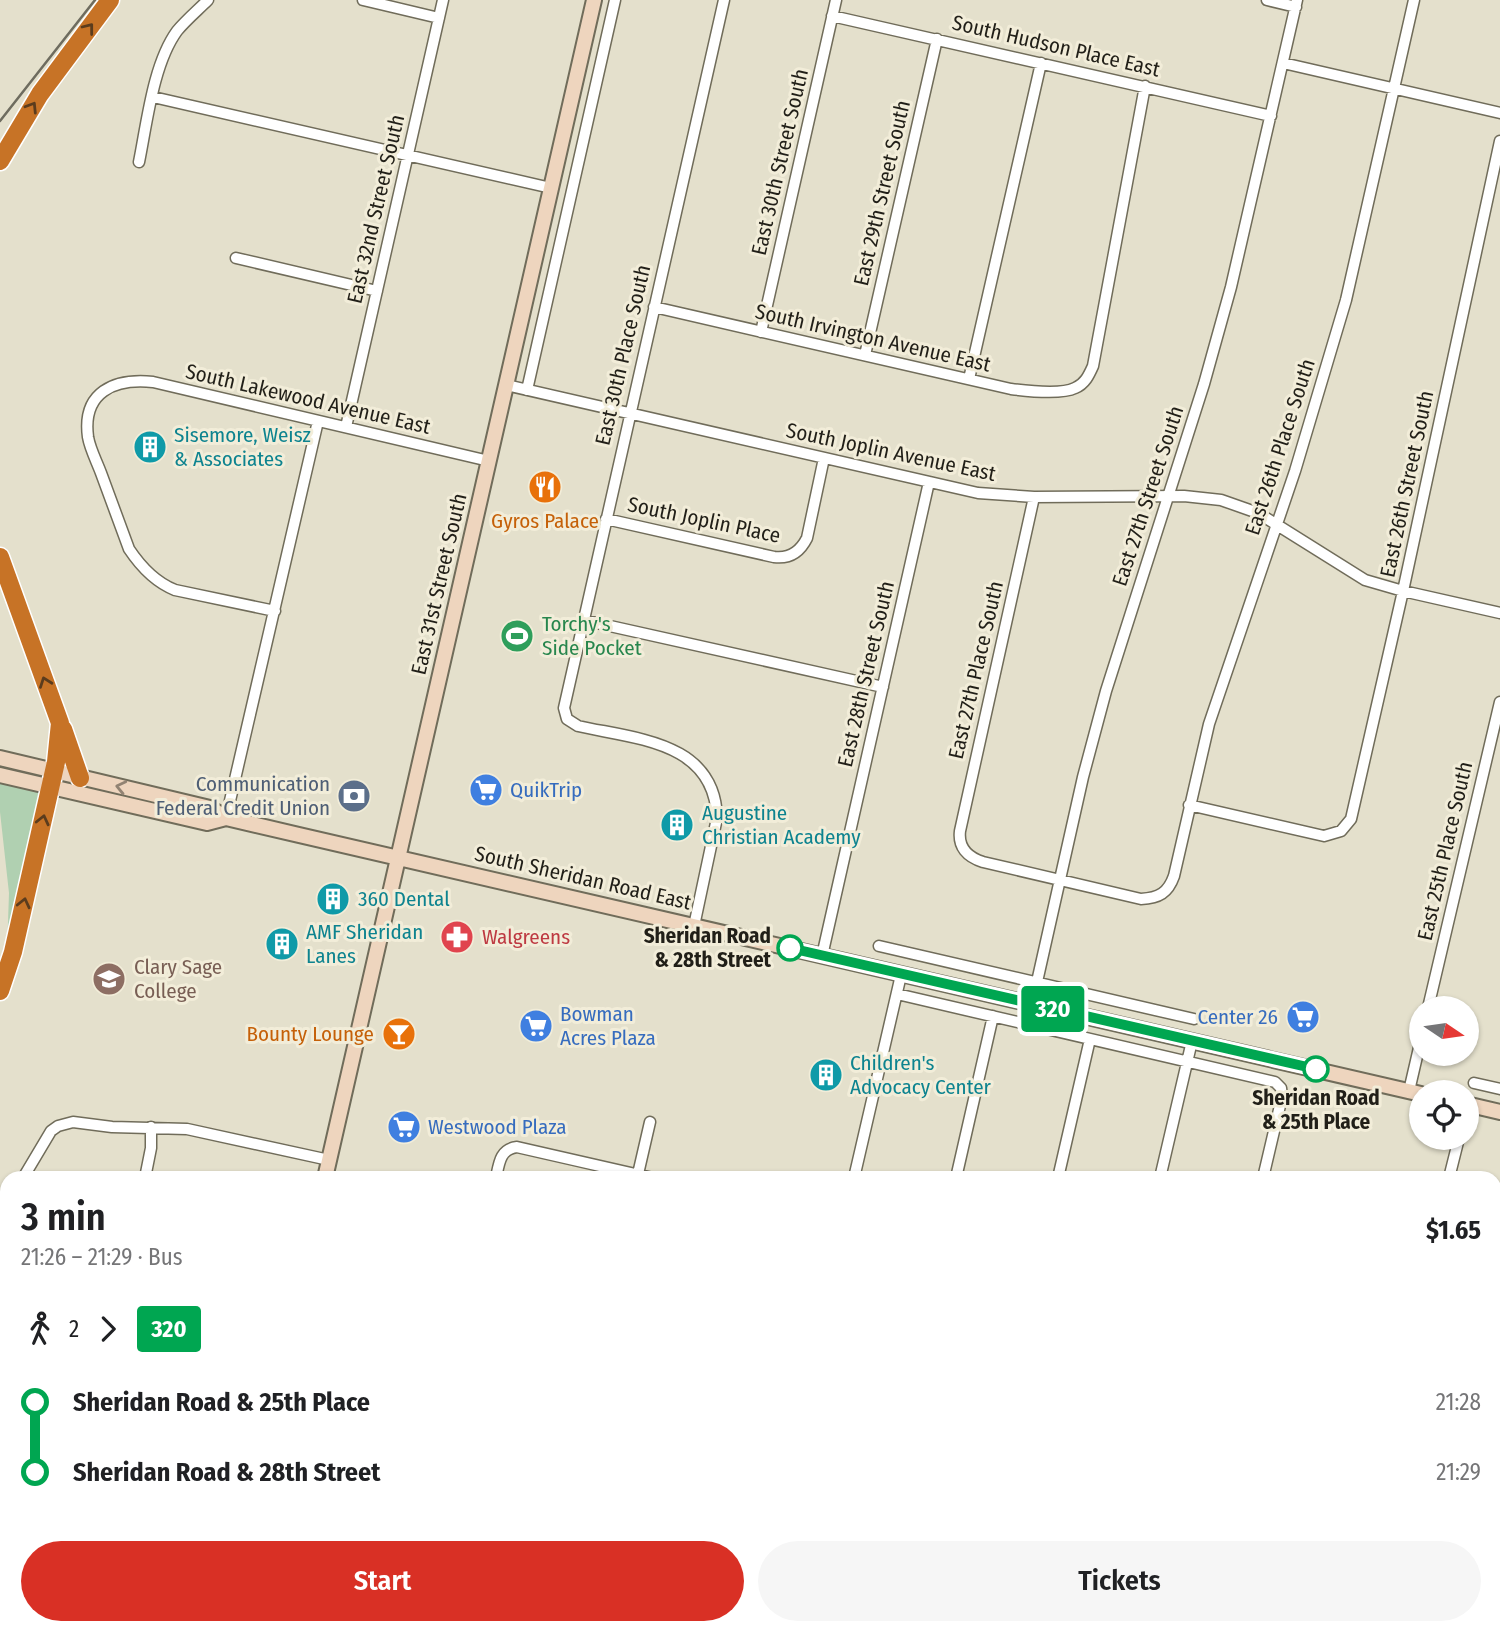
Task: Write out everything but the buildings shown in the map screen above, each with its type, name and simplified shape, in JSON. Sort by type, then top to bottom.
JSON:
[{"type":"highway","points":[[0,161],[40,94],[110,0]]},
{"type":"highway","points":[[0,557],[80,778]]},
{"type":"highway","points":[[0,991],[13,952],[52,779],[60,723]]},
{"type":"main road","name":"East 31st Street South","points":[[327,1171],[594,0]]},
{"type":"main road","name":"South Sheridan Road East","points":[[0,758],[52,779],[207,822],[226,818]]},
{"type":"main road","name":"South Sheridan Road East","points":[[0,775],[80,778],[210,808],[226,818],[1409,1091]]},
{"type":"main road","points":[[1479,1108],[1500,1112]]},
{"type":"street","points":[[139,162],[153,97],[169,44],[208,0]]},
{"type":"street","points":[[363,0],[439,18]]},
{"type":"street","name":"East 32nd Street South","points":[[346,427],[443,0]]},
{"type":"street","points":[[527,390],[615,0]]},
{"type":"street","name":"East 30th Place South","points":[[694,926],[715,833],[717,814],[710,787],[694,763],[678,752],[657,744],[578,726],[567,719],[565,700],[724,0]]},
{"type":"street","name":"East 30th Street South","points":[[761,332],[836,0]]},
{"type":"street","points":[[1267,0],[1296,3]]},
{"type":"street","name":"East 26th Place South","points":[[1060,881],[1141,899],[1160,897],[1166,892],[1174,876],[1209,724],[1303,445],[1346,300],[1414,0]]},
{"type":"street","name":"East 27th Street South","points":[[1032,1004],[1083,777],[1106,691],[1218,334],[1296,3]]},
{"type":"street","name":"South Hudson Place East","points":[[832,16],[1271,116]]},
{"type":"street","name":"East 29th Street South","points":[[865,355],[937,39]]},
{"type":"street","points":[[969,379],[1041,63]]},
{"type":"street","points":[[1283,63],[1500,113]]},
{"type":"street","name":"South Irvington Avenue East","points":[[654,307],[1011,389],[1069,390],[1083,383],[1093,366],[1145,86]]},
{"type":"street","points":[[153,97],[551,188]]},
{"type":"street","name":"East 26th Street South","points":[[1189,805],[1316,835],[1333,835],[1341,831],[1353,814],[1500,141]]},
{"type":"street","points":[[236,258],[377,291]]},
{"type":"street","name":"South Lakewood Avenue East","points":[[275,611],[163,586],[140,565],[129,549],[88,439],[90,409],[106,390],[118,383],[133,380],[153,382],[489,461]]},
{"type":"street","name":"South Joplin Avenue East","points":[[506,385],[978,493],[1034,498],[1184,496],[1222,500],[1258,513],[1365,580],[1500,613]]},
{"type":"street","points":[[226,818],[317,421]]},
{"type":"street","name":"South Joplin Place","points":[[606,519],[774,557],[793,555],[807,538],[824,458]]},
{"type":"street","name":"East 28th Street South","points":[[822,956],[929,482]]},
{"type":"street","name":"East 27th Place South","points":[[1034,498],[960,831],[960,842],[964,851],[973,859],[1060,881]]},
{"type":"street","points":[[583,620],[883,687]]},
{"type":"street","name":"East 25th Place South","points":[[1431,996],[1500,702]]},
{"type":"street","points":[[879,946],[1194,1019]]},
{"type":"street","points":[[856,1171],[901,975]]},
{"type":"street","points":[[897,994],[1271,1080],[1279,1084],[1282,1097],[1265,1171]]},
{"type":"street","points":[[958,1171],[993,1016]]},
{"type":"street","points":[[1060,1171],[1090,1039]]},
{"type":"street","points":[[1162,1171],[1192,1041]]},
{"type":"street","points":[[1479,1084],[1500,1089]]},
{"type":"street","points":[[27,1171],[47,1135],[58,1126],[81,1122],[121,1128],[151,1127],[200,1131],[329,1160]]},
{"type":"street","points":[[639,1171],[650,1122]]},
{"type":"street","points":[[146,1171],[151,1148],[151,1127]]},
{"type":"street","points":[[498,1171],[501,1156],[508,1148],[517,1147],[625,1171]]},
{"type":"street","points":[[1451,1171],[1456,1150]]},
{"type":"green space","points":[[0,783],[41,792],[7,951],[9,893],[0,812]]},
{"type":"railway","points":[[0,121],[95,0]]},
{"type":"bus line","name":"320","points":[[790,948],[1316,1069]]},
{"type":"place","name":"Sisemore, Weisz & Associates","points":[[150,447]]},
{"type":"place","name":"Gyros Palace","points":[[545,487]]},
{"type":"place","name":"Torchy's Side Pocket","points":[[517,636]]},
{"type":"place","name":"QuikTrip","points":[[486,790]]},
{"type":"place","name":"Communication Federal Credit Union","points":[[354,796]]},
{"type":"place","name":"Augustine Christian Academy","points":[[677,825]]},
{"type":"place","name":"360 Dental","points":[[333,899]]},
{"type":"place","name":"Walgreens","points":[[457,937]]},
{"type":"place","name":"AMF Sheridan Lanes","points":[[282,944]]},
{"type":"place","name":"Sheridan Road & 28th Street","points":[[790,948]]},
{"type":"place","name":"Clary Sage College","points":[[109,979]]},
{"type":"place","name":"Center 26","points":[[1303,1017]]},
{"type":"place","name":"Bowman Acres Plaza","points":[[536,1026]]},
{"type":"place","name":"Bounty Lounge","points":[[399,1034]]},
{"type":"place","name":"Sheridan Road & 25th Place","points":[[1316,1069]]},
{"type":"place","name":"Children's Advocacy Center","points":[[826,1075]]},
{"type":"place","name":"Westwood Plaza","points":[[404,1127]]}]
